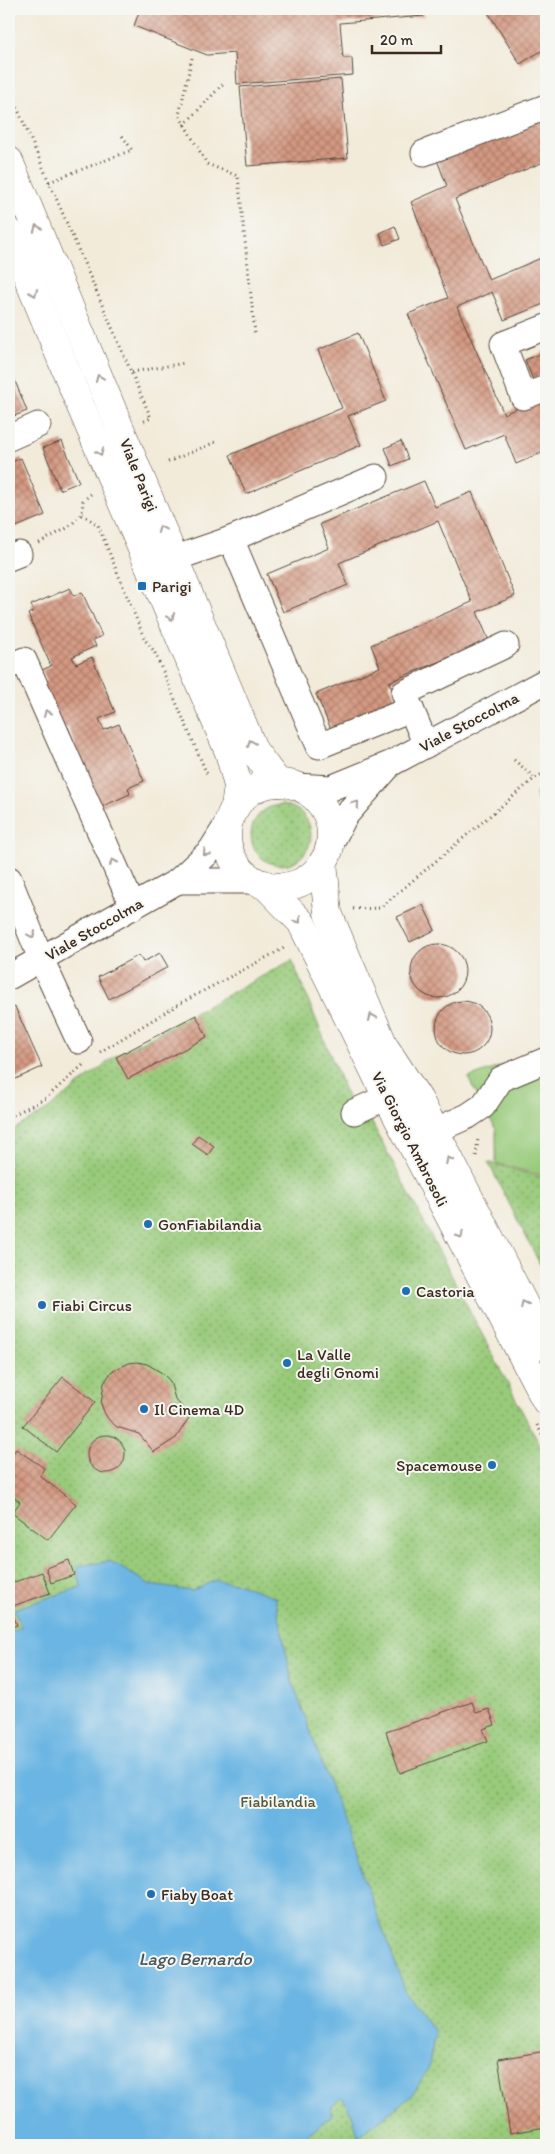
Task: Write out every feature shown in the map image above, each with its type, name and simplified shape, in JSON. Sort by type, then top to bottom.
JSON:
[{"type":"main road","name":"Viale Parigi","points":[[9,161],[254,751],[287,785]]},
{"type":"main road","name":"Viale Parigi","points":[[9,232],[81,407],[229,752],[238,786],[232,815]]},
{"type":"main road","points":[[287,785],[310,793],[321,804],[328,817],[331,832],[327,854],[309,878],[283,887],[260,883],[243,872],[235,862],[229,849],[227,835],[232,815],[254,790],[287,785]]},
{"type":"main road","name":"Via Giorgio Ambrosoli","points":[[327,854],[328,913],[384,1046],[419,1100],[546,1348]]},
{"type":"main road","name":"Via Giorgio Ambrosoli","points":[[260,883],[301,922],[387,1097],[546,1401]]},
{"type":"street","points":[[424,153],[546,107]]},
{"type":"street","points":[[546,327],[503,344],[523,397],[546,388]]},
{"type":"street","points":[[9,438],[38,426]]},
{"type":"street","points":[[173,559],[231,539],[376,477]]},
{"type":"street","points":[[231,539],[319,746],[411,709]]},
{"type":"street","points":[[426,745],[404,694],[506,645]]},
{"type":"street","points":[[9,666],[24,660],[133,907]]},
{"type":"street","name":"Viale Stoccolma","points":[[287,785],[331,788],[392,763],[546,681]]},
{"type":"street","name":"Viale Stoccolma","points":[[327,854],[345,816],[392,763]]},
{"type":"street","name":"Viale Stoccolma","points":[[9,977],[178,881],[211,850],[232,815]]},
{"type":"street","points":[[9,878],[41,959],[87,1053]]},
{"type":"street","points":[[178,881],[260,883]]},
{"type":"street","points":[[434,1131],[468,1116],[483,1106],[501,1078],[546,1060]]},
{"type":"street","points":[[354,1112],[387,1097]]},
{"type":"path","points":[[192,58],[180,115],[207,164],[238,176],[255,334]]},
{"type":"path","points":[[184,125],[224,83]]},
{"type":"path","points":[[9,89],[151,418],[137,423]]},
{"type":"path","points":[[49,182],[132,150],[120,134]]},
{"type":"path","points":[[132,372],[185,363]]},
{"type":"path","points":[[168,462],[218,441]]},
{"type":"path","points":[[14,556],[69,527],[82,514],[82,501],[92,494]]},
{"type":"path","points":[[82,514],[98,525],[145,640],[154,651],[211,783]]},
{"type":"path","points":[[514,760],[535,778]]},
{"type":"path","points":[[350,909],[380,908],[535,778],[546,772]]},
{"type":"path","points":[[9,1118],[46,1098],[87,1053],[294,943]]},
{"type":"path","points":[[468,1116],[479,1139],[476,1158]]},
{"type":"green space","points":[[546,787],[546,820],[535,794]]},
{"type":"green space","points":[[281,805],[298,810],[306,818],[311,835],[306,852],[298,860],[281,865],[264,860],[256,852],[251,835],[256,818],[264,810]]},
{"type":"green space","name":"Fiabilandia","points":[[292,960],[358,1123],[370,1119],[546,1457],[546,2145],[9,2145],[9,1132],[47,1110],[115,1056]]},
{"type":"green space","points":[[546,1050],[546,1177],[496,1163],[496,1130],[468,1078]]},
{"type":"green space","points":[[488,1162],[546,1179],[546,1276]]},
{"type":"water","name":"Lago Bernardo","points":[[110,1561],[151,1585],[192,1591],[216,1580],[240,1584],[275,1597],[292,1681],[406,1993],[435,2032],[428,2070],[411,2096],[358,2137],[353,2117],[342,2096],[332,2106],[331,2116],[308,2134],[307,2142],[304,2145],[9,2145],[9,1632],[21,1627],[14,1609],[81,1587],[77,1566]]},
{"type":"building","points":[[140,9],[423,9],[424,16],[340,23],[343,58],[352,58],[353,75],[237,84],[235,53],[207,55],[134,26]]},
{"type":"building","points":[[486,9],[546,9],[546,48],[520,64]]},
{"type":"building","points":[[341,79],[348,158],[247,166],[240,87]]},
{"type":"building","points":[[546,115],[546,161],[455,199],[489,280],[546,256],[546,303],[504,320],[492,292],[457,307],[504,414],[546,395],[546,451],[516,464],[504,434],[466,450],[408,314],[448,298],[411,202],[447,186],[437,160]]},
{"type":"building","points":[[395,226],[400,239],[384,245],[380,233]]},
{"type":"building","points":[[358,333],[386,401],[348,416],[361,445],[246,494],[230,455],[342,408],[318,350]]},
{"type":"building","points":[[546,351],[546,374],[533,380],[525,360]]},
{"type":"building","points":[[9,366],[27,411],[9,418]]},
{"type":"building","points":[[62,441],[79,482],[60,490],[43,448]]},
{"type":"building","points":[[401,441],[408,459],[392,466],[385,448]]},
{"type":"building","points":[[21,458],[45,515],[9,530],[9,463]]},
{"type":"building","points":[[424,481],[435,507],[472,492],[515,596],[477,612],[489,641],[389,682],[399,707],[333,734],[316,694],[380,667],[371,645],[472,602],[438,521],[339,563],[348,585],[283,612],[267,574],[329,548],[320,524]]},
{"type":"building","points":[[70,588],[74,596],[82,592],[102,636],[93,640],[96,646],[72,657],[76,664],[92,657],[115,712],[99,719],[104,730],[119,724],[144,781],[128,788],[130,794],[101,807],[69,750],[76,747],[68,727],[62,730],[41,683],[47,681],[42,670],[51,666],[28,614],[34,611],[31,605]]},
{"type":"building","points":[[423,905],[435,930],[410,942],[397,917]]},
{"type":"building","points":[[433,944],[443,944],[453,948],[461,956],[465,971],[461,986],[453,994],[443,998],[433,998],[423,994],[415,986],[411,976],[411,966],[415,956],[423,948]]},
{"type":"building","points":[[160,953],[168,967],[109,999],[98,977],[139,955],[143,962]]},
{"type":"building","points":[[458,1001],[468,1001],[478,1005],[486,1013],[490,1028],[486,1043],[478,1051],[468,1055],[458,1055],[448,1051],[440,1043],[436,1033],[436,1023],[440,1013],[448,1005]]},
{"type":"building","points":[[15,1007],[42,1067],[9,1082],[9,1010]]},
{"type":"building","points":[[196,1015],[207,1037],[128,1079],[116,1057]]},
{"type":"building","points":[[198,1135],[214,1146],[208,1155],[192,1144]]},
{"type":"building","name":"Il Cinema 4D","points":[[129,1363],[147,1364],[162,1373],[170,1381],[175,1399],[190,1416],[176,1438],[154,1452],[139,1434],[117,1427],[109,1420],[101,1404],[104,1383],[112,1371]]},
{"type":"building","points":[[63,1377],[95,1402],[56,1452],[23,1426]]},
{"type":"building","points":[[106,1435],[119,1441],[125,1454],[119,1467],[106,1473],[93,1467],[87,1454],[93,1441]]},
{"type":"building","points":[[16,1449],[44,1468],[40,1476],[76,1504],[48,1540],[12,1513],[20,1502],[9,1493],[9,1458]]},
{"type":"building","points":[[69,1560],[74,1575],[51,1583],[46,1568]]},
{"type":"building","points":[[42,1572],[50,1593],[10,1607],[17,1625],[9,1628],[9,1584]]},
{"type":"building","points":[[472,1702],[476,1713],[489,1709],[495,1725],[483,1729],[488,1741],[400,1773],[386,1732]]},
{"type":"building","points":[[546,2051],[546,2127],[510,2133],[498,2059]]},
{"type":"place","name":"Parigi","points":[[142,586]]},
{"type":"place","name":"GonFiabilandia","points":[[148,1224]]},
{"type":"place","name":"Castoria","points":[[406,1291]]},
{"type":"place","name":"Fiabi Circus","points":[[42,1305]]},
{"type":"place","name":"La Valle degli Gnomi","points":[[287,1363]]},
{"type":"place","name":"Il Cinema 4D","points":[[144,1409]]},
{"type":"place","name":"Spacemouse","points":[[492,1465]]},
{"type":"place","name":"Fiaby Boat","points":[[151,1894]]}]
